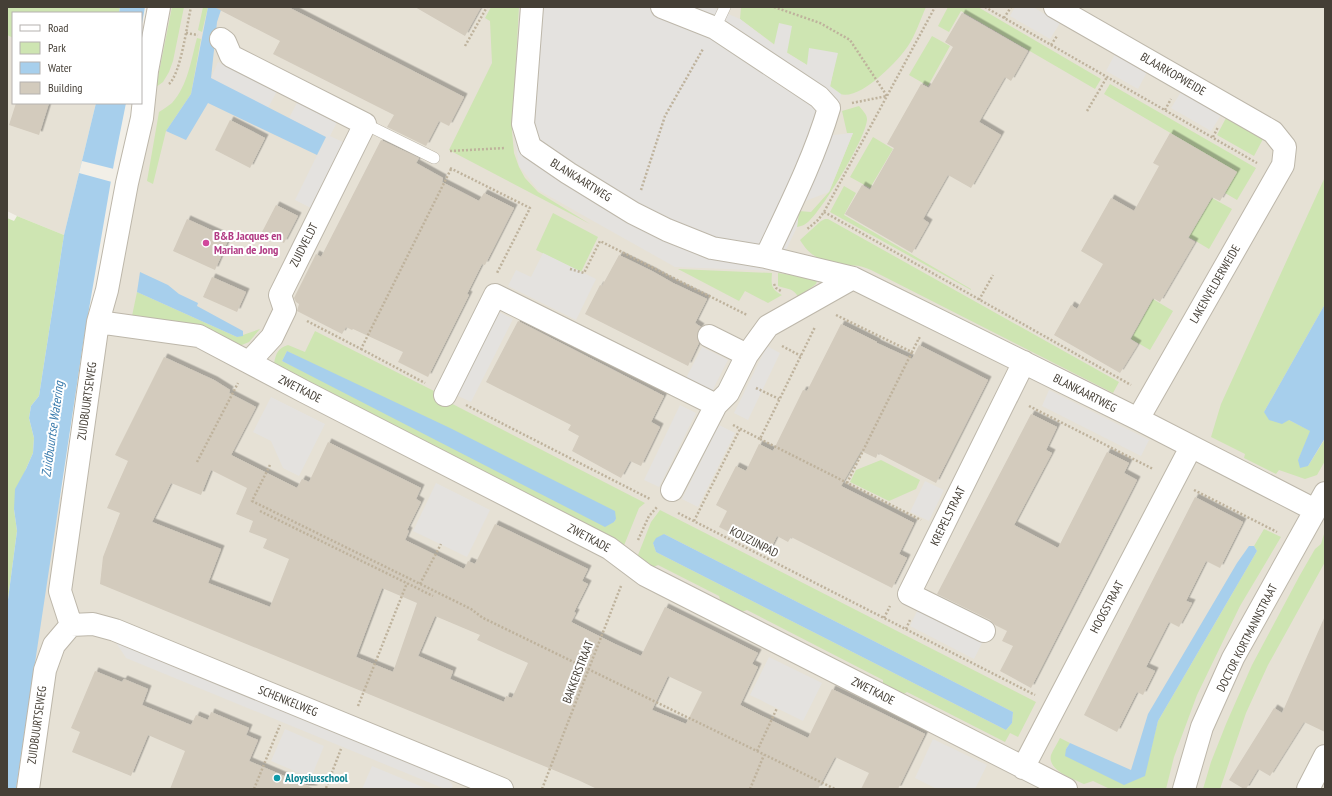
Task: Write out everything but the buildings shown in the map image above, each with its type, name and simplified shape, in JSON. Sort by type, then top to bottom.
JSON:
[{"type":"street","name":"ZUIDBUURTSEWEG","points":[[28,789],[45,670],[54,645],[71,625],[60,591],[98,322],[107,290],[127,183],[142,118],[147,71],[159,7]]},
{"type":"street","points":[[530,147],[523,124],[532,7]]},
{"type":"street","points":[[662,7],[716,28],[818,97],[828,108],[823,127],[772,259]]},
{"type":"street","name":"BLAARKOPWEIDE","points":[[1055,7],[1273,132],[1285,147]]},
{"type":"street","points":[[221,39],[225,42],[231,56],[365,124]]},
{"type":"street","name":"ZUIDVELDT","points":[[285,310],[280,295],[365,124]]},
{"type":"street","name":"BLANKAARTWEG","points":[[530,147],[568,173],[633,213],[667,230],[712,248],[772,259],[853,278],[1138,419],[1190,447],[1320,502]]},
{"type":"street","name":"LAKENVELDERWEIDE","points":[[1138,419],[1283,165],[1285,147]]},
{"type":"street","points":[[662,499],[713,410],[728,393],[747,354],[768,326],[853,278]]},
{"type":"street","points":[[445,395],[495,295],[713,410]]},
{"type":"street","points":[[248,362],[272,337],[285,310]]},
{"type":"street","name":"ZWETKADE","points":[[98,322],[199,336],[609,548],[645,575],[1066,789]]},
{"type":"street","points":[[709,336],[747,354]]},
{"type":"street","name":"KREPELSTRAAT","points":[[984,632],[908,594],[1024,362]]},
{"type":"street","name":"HOOGSTRAAT","points":[[1023,768],[1190,447]]},
{"type":"street","name":"DOCTOR KORTMANNSTRAAT","points":[[1184,789],[1202,727],[1233,658],[1320,502]]},
{"type":"street","name":"SCHENKELWEG","points":[[71,625],[93,624],[115,630],[502,789]]},
{"type":"street","points":[[1308,789],[1325,756]]},
{"type":"lane","points":[[716,28],[725,7]]},
{"type":"lane","points":[[365,124],[434,158]]},
{"type":"path","points":[[178,66],[191,7]]},
{"type":"path","points":[[465,46],[487,7]]},
{"type":"path","points":[[774,7],[820,23],[850,40],[887,96]]},
{"type":"path","points":[[803,232],[818,220],[824,212],[935,7]]},
{"type":"path","points":[[985,7],[1258,163]]},
{"type":"path","points":[[1004,18],[1011,7]]},
{"type":"path","points":[[633,213],[665,116],[716,28]]},
{"type":"path","points":[[186,33],[199,35]]},
{"type":"path","points":[[1087,111],[1107,77]]},
{"type":"path","points":[[828,108],[887,96]]},
{"type":"path","points":[[495,295],[493,279],[530,208],[438,162],[434,158],[446,151],[530,147]]},
{"type":"path","points":[[361,349],[452,169]]},
{"type":"path","points":[[824,212],[1151,396]]},
{"type":"path","points":[[570,269],[584,273],[600,240],[768,326]]},
{"type":"path","points":[[760,439],[820,316],[801,307],[792,294],[780,291],[776,288],[773,283],[774,274],[772,259]]},
{"type":"path","points":[[979,300],[993,275]]},
{"type":"path","points":[[285,310],[436,388],[445,395],[662,499],[649,516],[629,562]]},
{"type":"path","points":[[830,312],[912,352]]},
{"type":"path","points":[[847,483],[919,338],[925,342]]},
{"type":"path","points":[[197,462],[248,362]]},
{"type":"path","points":[[713,410],[740,429],[941,530]]},
{"type":"path","points":[[694,521],[740,429]]},
{"type":"path","points":[[270,465],[252,501],[471,609],[483,618],[588,670],[835,789]]},
{"type":"path","points":[[260,511],[433,596]]},
{"type":"path","name":"KOUZIJNPAD","points":[[676,512],[1055,706]]},
{"type":"path","points":[[420,584],[441,544]]},
{"type":"path","name":"BAKKERSTRAAT","points":[[542,789],[629,562]]},
{"type":"path","points":[[350,726],[407,583]]},
{"type":"path","points":[[757,751],[777,708]]},
{"type":"path","points":[[254,789],[280,725]]},
{"type":"path","points":[[326,788],[341,749]]},
{"type":"path","points":[[750,789],[764,755]]},
{"type":"shaded area","points":[[169,7],[1325,7],[1325,789],[9,789],[34,612],[152,95]]},
{"type":"shaded area","points":[[520,7],[712,7],[740,19],[774,45],[779,23],[792,26],[787,53],[807,65],[809,48],[838,53],[830,86],[841,94],[833,135],[853,133],[829,192],[800,203],[797,227],[776,271],[675,267],[538,190],[519,166],[514,135]]},
{"type":"shaded area","points":[[1015,7],[1033,7],[1060,23],[1050,39],[1010,16]]},
{"type":"shaded area","points":[[7,35],[12,38],[12,104],[96,104],[64,235],[7,211]]},
{"type":"shaded area","points":[[1115,54],[1147,72],[1138,89],[1106,71]]},
{"type":"shaded area","points":[[218,62],[277,91],[268,108],[211,78]]},
{"type":"shaded area","points":[[1181,92],[1221,115],[1211,131],[1171,108]]},
{"type":"shaded area","points":[[298,101],[337,122],[330,136],[345,143],[311,208],[295,200],[326,137],[289,118]]},
{"type":"shaded area","points":[[543,253],[596,279],[576,320],[508,286],[516,270],[531,277]]},
{"type":"shaded area","points":[[499,312],[513,319],[471,402],[456,395]]},
{"type":"shaded area","points":[[767,346],[780,353],[748,420],[734,413]]},
{"type":"shaded area","points":[[702,347],[728,360],[712,391],[686,378]]},
{"type":"shaded area","points":[[1049,390],[1149,440],[1141,456],[1042,406]]},
{"type":"shaded area","points":[[271,397],[325,424],[299,476],[283,468],[271,441],[253,432]]},
{"type":"shaded area","points":[[680,405],[696,413],[659,487],[644,480]]},
{"type":"shaded area","points":[[719,425],[735,433],[698,507],[682,499]]},
{"type":"shaded area","points":[[925,481],[944,490],[929,521],[910,512]]},
{"type":"shaded area","points":[[436,483],[490,510],[467,557],[413,531]]},
{"type":"shaded area","points":[[918,609],[983,641],[974,659],[910,626]]},
{"type":"shaded area","points":[[113,638],[444,774],[453,786],[451,789],[445,789],[126,658]]},
{"type":"shaded area","points":[[769,657],[822,683],[803,721],[750,695]]},
{"type":"shaded area","points":[[285,729],[324,746],[311,778],[271,761]]},
{"type":"shaded area","points":[[933,739],[987,765],[975,789],[937,789],[915,778]]},
{"type":"shaded area","points":[[372,766],[425,788],[425,789],[362,789]]},
{"type":"green space","points":[[7,7],[120,7],[119,12],[12,12],[12,38],[7,35]]},
{"type":"green space","points":[[172,7],[184,7],[173,61],[163,82],[156,87]]},
{"type":"green space","points":[[203,7],[208,7],[202,32],[198,30]]},
{"type":"green space","points":[[491,7],[519,7],[512,131],[514,153],[519,167],[525,178],[538,192],[590,224],[449,150],[492,63],[490,21],[485,18]]},
{"type":"green space","points":[[741,7],[926,7],[911,41],[896,61],[868,86],[858,92],[848,95],[840,94],[830,87],[837,53],[807,65],[775,45],[740,19]]},
{"type":"green space","points":[[948,7],[978,7],[1101,79],[1095,89],[961,11],[949,32],[938,26]]},
{"type":"green space","points":[[932,36],[950,46],[928,86],[909,75]]},
{"type":"green space","points":[[197,38],[201,39],[191,94],[166,131],[153,184],[147,181],[159,112],[172,103],[182,88]]},
{"type":"green space","points":[[1110,84],[1256,168],[1237,200],[1225,193],[1237,172],[1104,94]]},
{"type":"green space","points":[[859,106],[867,119],[865,128],[853,155],[816,213],[806,224],[797,227],[799,211],[811,212],[829,192],[853,133],[847,133],[842,111]]},
{"type":"green space","points":[[1226,118],[1263,139],[1254,156],[1217,135]]},
{"type":"green space","points":[[873,137],[893,149],[870,188],[850,177]]},
{"type":"green space","points":[[1325,177],[1325,304],[1264,412],[1289,420],[1311,431],[1298,460],[1308,466],[1325,439],[1325,461],[1317,475],[1305,479],[1279,470],[1276,474],[1244,458],[1245,454],[1211,437],[1221,404]]},
{"type":"green space","points":[[844,186],[856,193],[844,215],[971,290],[830,212]]},
{"type":"green space","points":[[1212,198],[1232,209],[1209,249],[1189,237]]},
{"type":"green space","points":[[553,213],[598,237],[581,272],[536,250]]},
{"type":"green space","points":[[17,216],[64,235],[39,396],[31,406],[29,418],[34,438],[33,453],[26,469],[14,509],[17,531],[7,607],[7,218],[14,221]]},
{"type":"green space","points":[[825,219],[828,219],[1119,382],[1113,393],[871,270],[858,266],[844,267],[824,261],[809,252],[800,240]]},
{"type":"green space","points":[[678,269],[772,273],[772,286],[782,295],[768,303],[745,291],[739,301]]},
{"type":"green space","points":[[778,273],[812,278],[817,281],[816,284],[798,297],[792,290],[778,286]]},
{"type":"green space","points":[[137,292],[237,337],[260,329],[249,342],[237,347],[132,316]]},
{"type":"green space","points":[[1153,299],[1173,311],[1150,350],[1131,339]]},
{"type":"green space","points":[[315,331],[434,391],[433,394],[645,503],[639,508],[623,548],[278,370],[274,363],[278,351],[288,345],[305,352]],"holes":[[[287,351],[616,519],[614,522],[282,361]]]},
{"type":"green space","points":[[881,460],[920,480],[916,489],[889,501],[850,482],[856,470]]},
{"type":"green space","points":[[660,510],[1036,702],[1018,737],[1010,733],[1005,742],[907,692],[899,697],[883,689],[883,680],[747,610],[736,614],[722,606],[719,596],[658,565],[649,569],[638,559],[638,555],[651,522]],"holes":[[[664,534],[1013,712],[1012,723],[1006,730],[656,552],[653,543]]]},
{"type":"green space","points":[[1264,529],[1281,537],[1240,606],[1197,695],[1174,757],[1166,789],[1110,789],[1093,781],[1084,784],[1068,777],[1057,769],[1053,765],[1051,755],[1060,738],[1070,743],[1066,749],[1144,776],[1158,721],[1257,551],[1254,546]]},
{"type":"green space","points":[[1325,531],[1325,562],[1268,665],[1246,713],[1220,789],[1203,789],[1211,762],[1226,724],[1252,665],[1300,575],[1315,549],[1321,544]]},
{"type":"water","points":[[120,7],[145,7],[142,24],[142,12],[119,12]]},
{"type":"water","points":[[208,7],[222,7],[217,22],[211,78],[326,137],[317,155],[208,103],[186,140],[166,131],[191,94]]},
{"type":"water","name":"Zuidbuurtse Watering","points":[[96,104],[126,104],[114,163],[83,344],[16,789],[7,789],[7,607],[17,531],[14,509],[15,489],[33,453],[34,438],[29,418],[31,406],[39,396],[64,235]]},
{"type":"water","points":[[140,272],[168,285],[179,294],[198,303],[197,306],[243,331],[243,336],[237,337],[137,292]]},
{"type":"water","points":[[1325,304],[1325,438],[1308,466],[1300,468],[1298,460],[1310,431],[1289,420],[1282,424],[1269,420],[1264,412]]},
{"type":"water","points":[[287,351],[450,428],[615,511],[616,519],[614,522],[605,527],[282,361]]},
{"type":"water","points":[[664,534],[1013,712],[1012,723],[1006,730],[656,552],[653,543],[656,538]]},
{"type":"water","points":[[1249,546],[1254,546],[1257,551],[1158,721],[1145,776],[1124,785],[1065,756],[1066,749],[1070,743],[1131,770],[1148,714],[1237,563]]},
{"type":"pier","points":[[82,161],[114,169],[112,182],[79,173]]},
{"type":"place","name":"B&B Jacques en Marian de Jong","points":[[206,243]]},
{"type":"place","name":"Aloysiusschool","points":[[277,778]]}]
